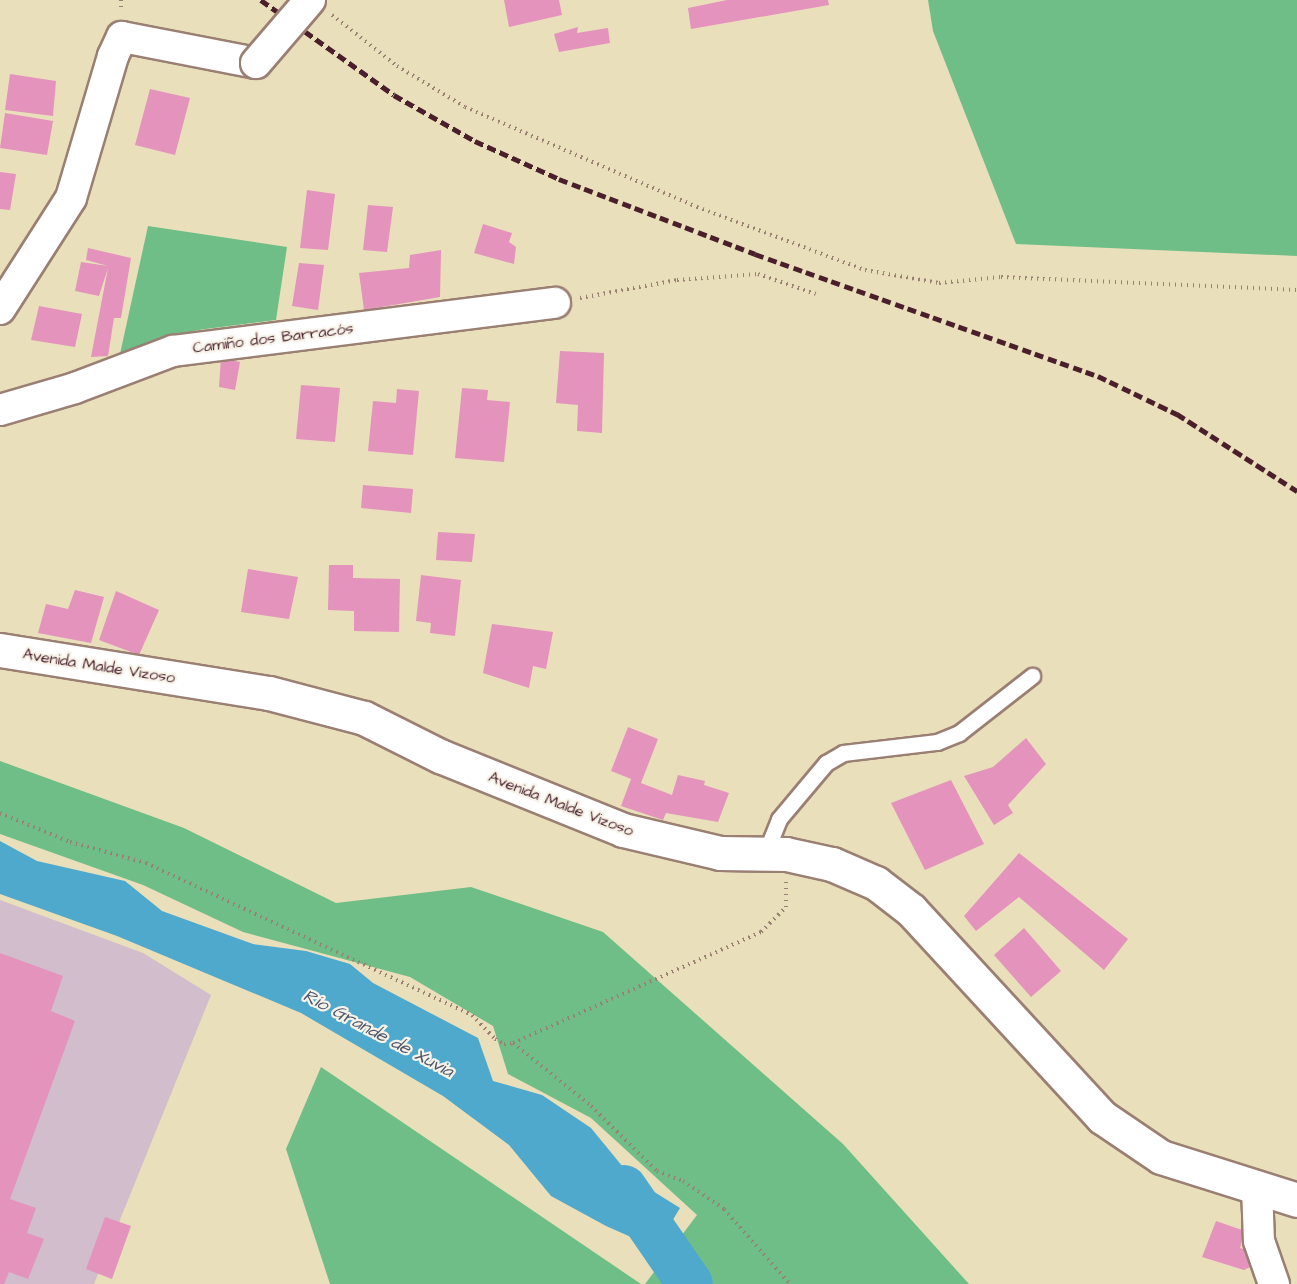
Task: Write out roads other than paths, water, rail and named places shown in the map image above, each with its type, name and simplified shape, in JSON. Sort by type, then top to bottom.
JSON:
[{"type":"street","points":[[0,309],[71,198],[112,56],[122,37],[256,63],[316,3]]},
{"type":"street","name":"Camiño dos Barracós","points":[[0,410],[75,388],[173,351],[555,303]]},
{"type":"street","name":"Avenida Malde Vizoso","points":[[0,650],[269,693],[364,718],[440,756],[623,830],[720,853],[776,854],[832,864],[876,883],[911,910],[1102,1117],[1161,1157],[1297,1200]]},
{"type":"street","points":[[1257,1187],[1259,1241],[1274,1284]]},
{"type":"lane","points":[[776,854],[779,819],[826,763],[843,753],[937,742],[959,733],[1032,676]]},
{"type":"water","points":[[0,841],[37,861],[125,881],[162,911],[253,944],[306,951],[350,964],[373,983],[478,1038],[493,1081],[542,1095],[591,1128],[632,1178],[680,1208],[656,1248],[606,1226],[551,1196],[509,1145],[443,1096],[301,1013],[117,936],[0,894]]},
{"type":"waterway","name":"Río Grande de Xuvia","points":[[624,1188],[690,1284]]},
{"type":"railway","points":[[261,0],[394,95],[475,141],[559,179],[755,254],[1098,376],[1177,414],[1297,491]]}]
